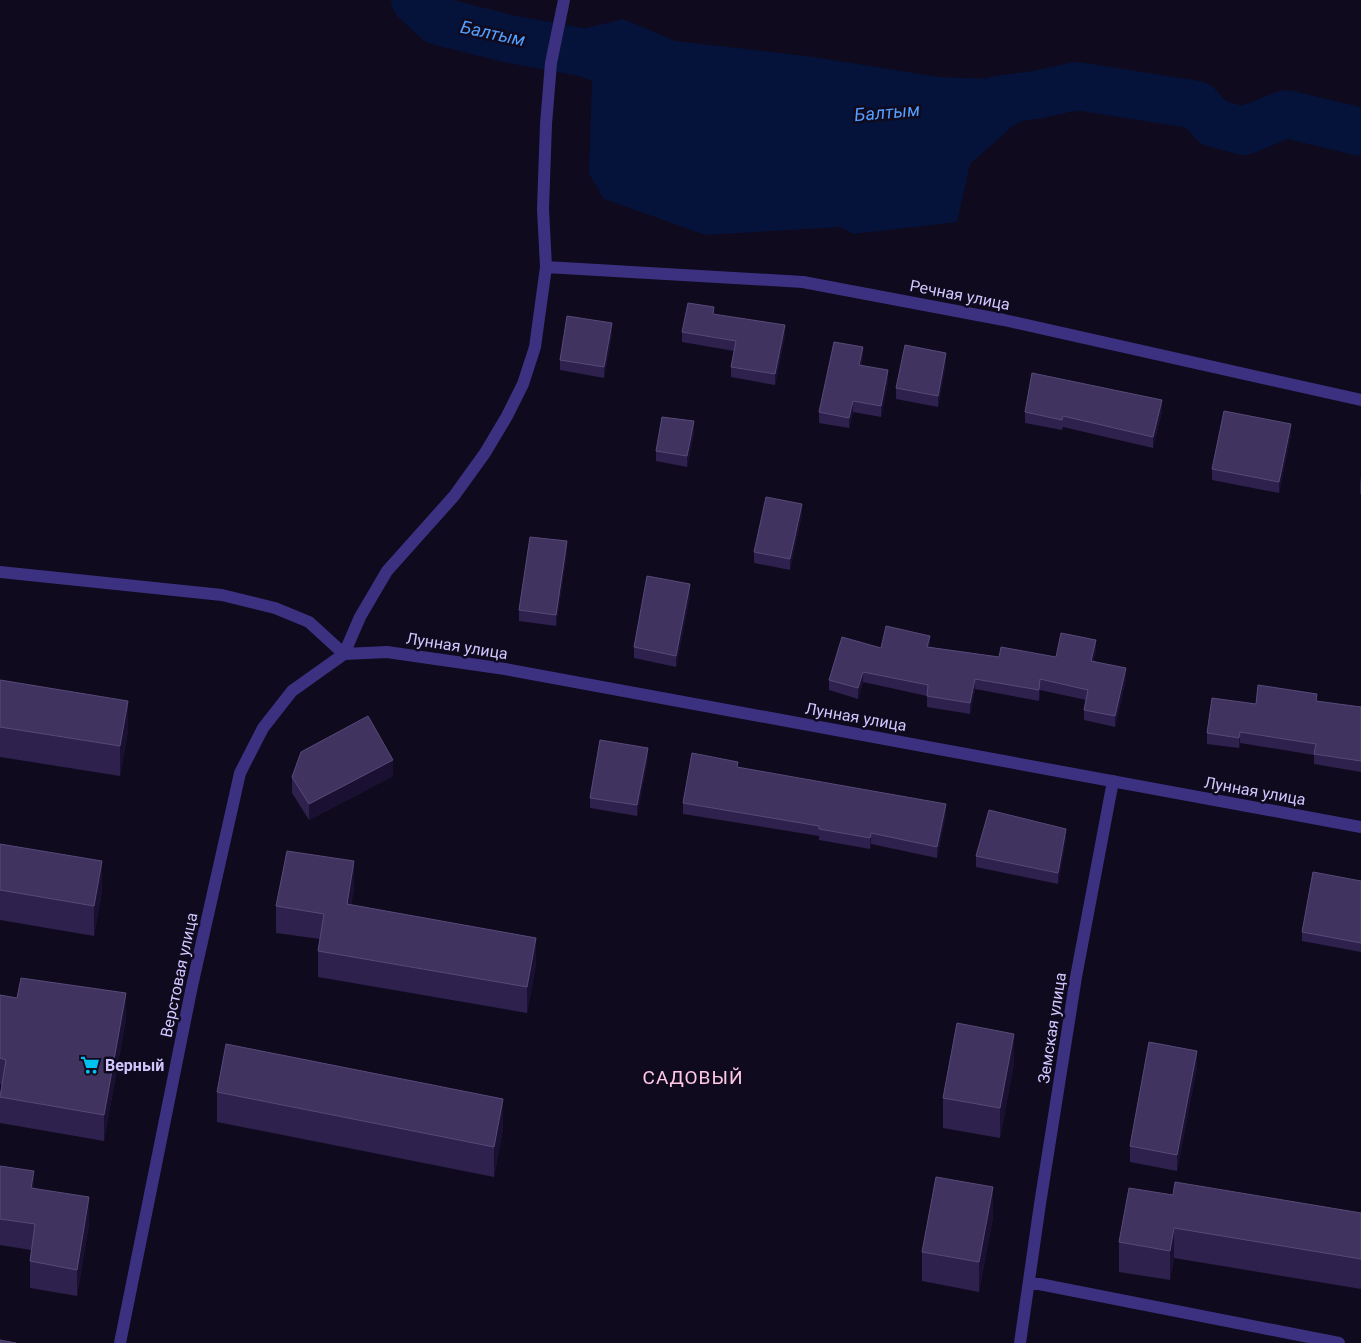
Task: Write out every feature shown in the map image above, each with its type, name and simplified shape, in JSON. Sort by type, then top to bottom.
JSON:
[{"type":"street","points":[[0,572],[222,594],[275,608],[309,622],[344,654],[360,617],[387,571],[454,496],[508,416],[523,384],[536,347],[546,267],[543,209],[551,63],[564,0]]},
{"type":"street","name":"Речная улица","points":[[546,267],[803,282],[1004,320],[1361,400]]},
{"type":"street","name":"Лунная улица","points":[[344,654],[388,652],[496,667],[1361,827]]},
{"type":"street","name":"Верстовая улица","points":[[120,1343],[192,986],[240,772],[263,728],[292,691],[344,654]]},
{"type":"street","name":"Земская улица","points":[[1020,1343],[1076,978],[1113,781]]},
{"type":"street","points":[[1030,1282],[1339,1343]]},
{"type":"water","points":[[623,19],[675,41],[807,56],[939,77],[1057,81],[1064,102],[1014,125],[970,164],[957,222],[854,234],[840,227],[705,235],[604,199],[589,174],[592,80],[573,55],[574,31]]},
{"type":"building","points":[[688,303],[714,307],[713,314],[785,325],[775,374],[731,367],[736,341],[682,332]]},
{"type":"building","points":[[567,316],[612,323],[604,367],[560,360]]},
{"type":"building","points":[[834,342],[863,347],[859,365],[888,370],[881,406],[853,401],[849,418],[819,412]]},
{"type":"building","points":[[905,345],[946,353],[938,396],[896,388]]},
{"type":"building","points":[[1032,373],[1162,400],[1153,437],[1063,416],[1062,420],[1025,412]]},
{"type":"building","points":[[1224,411],[1291,424],[1279,482],[1212,469]]},
{"type":"building","points":[[662,417],[694,421],[687,456],[656,451]]},
{"type":"building","points":[[766,497],[802,504],[790,559],[754,552]]},
{"type":"building","points":[[530,537],[567,541],[556,615],[519,610]]},
{"type":"building","points":[[647,576],[690,584],[676,656],[634,647]]},
{"type":"building","points":[[886,626],[930,636],[927,647],[999,657],[1001,647],[1056,657],[1061,633],[1096,640],[1091,661],[1126,668],[1115,716],[1084,710],[1088,690],[1040,679],[1039,690],[975,679],[970,703],[927,696],[928,685],[863,672],[858,688],[829,680],[842,637],[881,648]]},
{"type":"building","points":[[0,680],[128,701],[120,746],[0,727]]},
{"type":"building","points":[[1258,685],[1317,694],[1316,701],[1361,707],[1361,761],[1314,754],[1316,744],[1240,732],[1239,738],[1207,733],[1212,698],[1256,704]]},
{"type":"building","points":[[368,716],[393,760],[309,804],[292,777],[301,752]]},
{"type":"building","points":[[600,740],[648,748],[637,805],[590,798]]},
{"type":"building","points":[[692,753],[738,762],[737,767],[946,804],[937,847],[871,833],[870,838],[819,829],[819,826],[683,803]]},
{"type":"building","points":[[989,810],[1066,829],[1058,873],[976,856]]},
{"type":"building","points":[[0,844],[102,861],[94,906],[0,890]]},
{"type":"building","points":[[287,851],[354,861],[347,904],[536,938],[527,987],[318,951],[324,914],[276,906]]},
{"type":"building","points":[[1313,872],[1361,881],[1361,943],[1302,932]]},
{"type":"building","points":[[21,978],[126,993],[104,1115],[0,1097],[6,1060],[0,1058],[0,995],[17,998]]},
{"type":"building","points":[[957,1023],[1014,1034],[1000,1108],[943,1098]]},
{"type":"building","points":[[1149,1042],[1197,1051],[1177,1155],[1130,1146]]},
{"type":"building","points":[[226,1044],[503,1099],[494,1147],[217,1092]]},
{"type":"building","points":[[0,1166],[34,1171],[31,1188],[89,1197],[77,1270],[30,1261],[35,1224],[0,1219]]},
{"type":"building","points":[[936,1177],[993,1187],[979,1262],[922,1252]]},
{"type":"building","points":[[1175,1182],[1361,1213],[1361,1259],[1174,1228],[1170,1251],[1119,1242],[1129,1188],[1173,1195]]},
{"type":"building","points":[[0,1340],[16,1343],[0,1343]]},
{"type":"waterway","name":"Балтым","points":[[415,0],[438,21],[510,39],[586,53],[636,70]]},
{"type":"waterway","name":"Балтым","points":[[997,100],[1035,95],[1077,86],[1197,105],[1214,123],[1244,131],[1286,114],[1361,132]]},
{"type":"place","name":"Верный","points":[[90,1065]]},
{"type":"district","name":"САДОВЫЙ","points":[[693,1077]]}]
